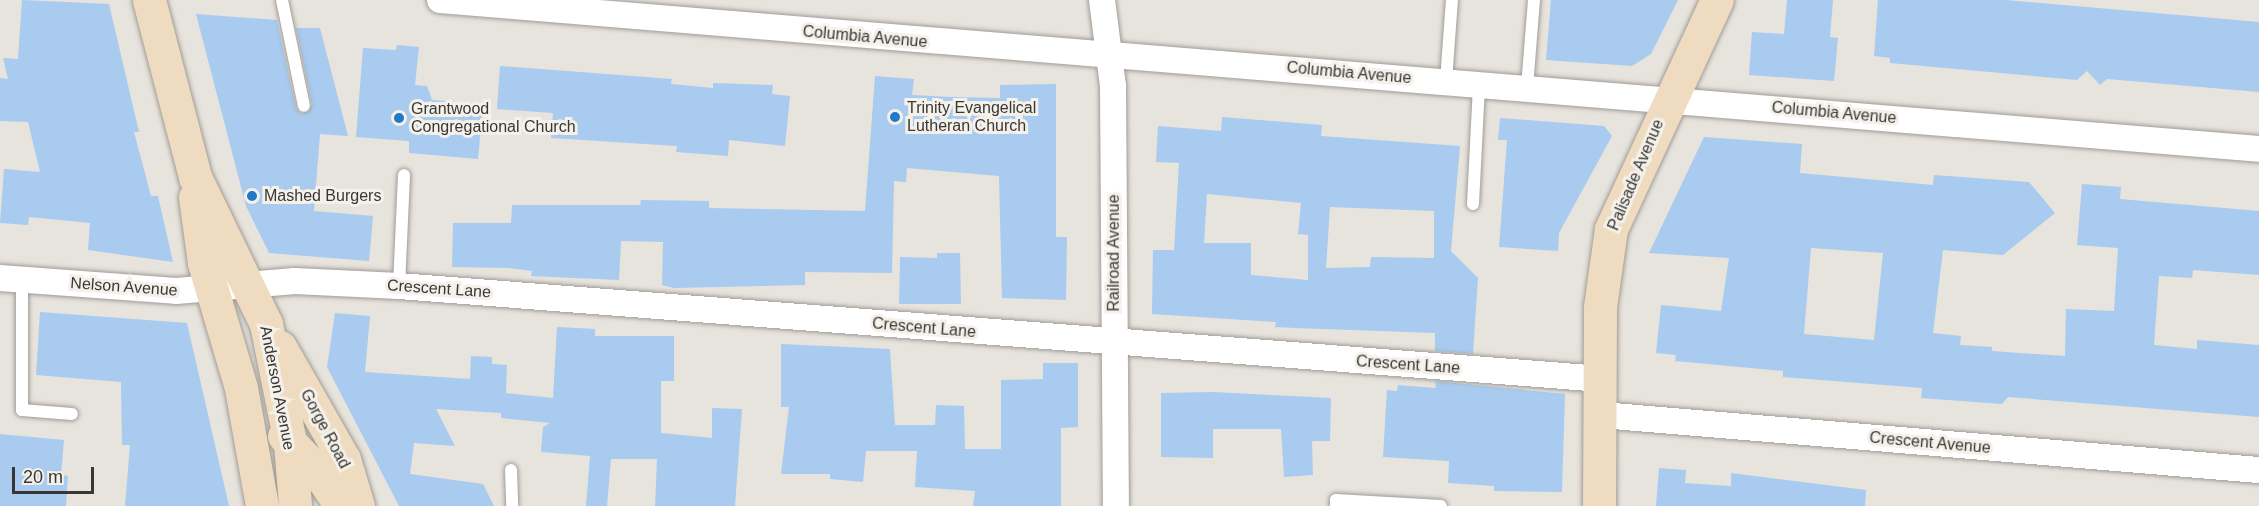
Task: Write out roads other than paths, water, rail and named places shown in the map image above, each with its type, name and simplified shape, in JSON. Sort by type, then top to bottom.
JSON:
[{"type":"main road","name":"Anderson Avenue","points":[[148,0],[195,177],[266,324],[290,442],[295,506]]},
{"type":"main road","name":"Palisade Avenue","points":[[1599,506],[1602,287],[1611,229],[1669,99],[1717,0]]},
{"type":"main road","name":"Anderson Avenue","points":[[195,177],[195,211],[212,289],[241,388],[262,506]]},
{"type":"main road","name":"Gorge Road","points":[[266,324],[344,459],[358,506]]},
{"type":"main road","name":"Gorge Road","points":[[241,388],[316,469],[341,506]]},
{"type":"street","name":"Columbia Avenue","points":[[440,0],[578,6],[1109,56],[1527,87],[2259,149]]},
{"type":"street","name":"Railroad Avenue","points":[[1102,0],[1113,86],[1116,506]]},
{"type":"street","name":"Nelson Avenue","points":[[11,279],[176,291],[212,289],[247,282]]},
{"type":"street","name":"Crescent Lane","points":[[247,282],[399,286],[1114,344],[1601,379]]},
{"type":"street","name":"Crescent Avenue","points":[[1601,415],[2259,470]]},
{"type":"lane","points":[[282,0],[304,106]]},
{"type":"lane","points":[[1446,81],[1452,0]]},
{"type":"lane","points":[[1527,87],[1534,0]]},
{"type":"lane","points":[[1473,204],[1479,84]]},
{"type":"lane","points":[[399,286],[404,175]]},
{"type":"lane","points":[[11,279],[22,410],[72,414]]},
{"type":"lane","points":[[511,470],[512,506]]},
{"type":"lane","points":[[1336,503],[1441,506]]},
{"type":"place","name":"Trinity Evangelical Lutheran Church","points":[[895,117]]},
{"type":"place","name":"Grantwood Congregational Church","points":[[399,118]]},
{"type":"place","name":"Mashed Burgers","points":[[252,196]]}]
